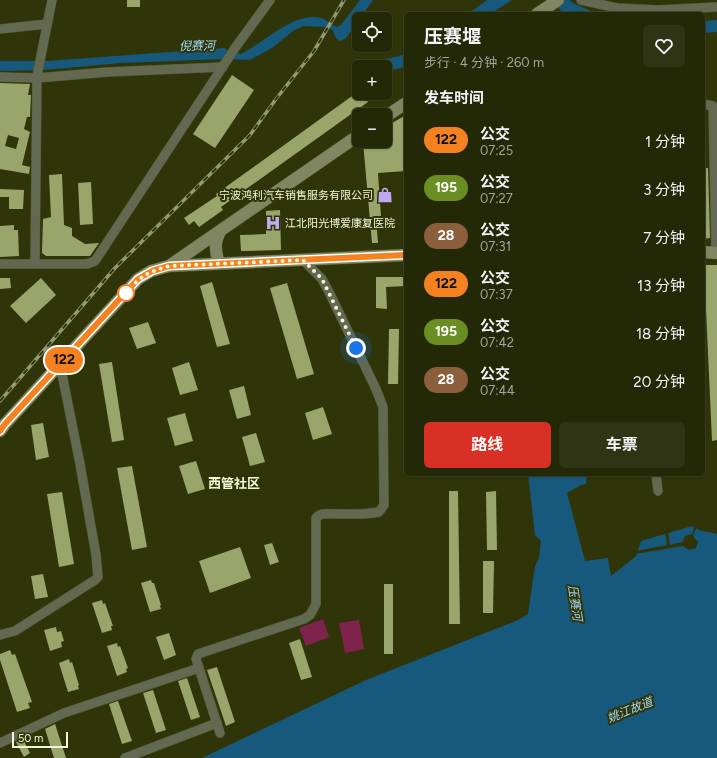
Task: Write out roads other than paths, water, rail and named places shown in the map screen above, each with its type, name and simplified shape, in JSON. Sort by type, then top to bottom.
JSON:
[{"type":"main road","points":[[540,12],[558,0]]},
{"type":"main road","points":[[392,112],[404,103]]},
{"type":"main road","points":[[169,266],[352,140]]},
{"type":"main road","points":[[219,263],[215,248],[216,238],[221,230]]},
{"type":"main road","points":[[705,252],[716,253]]},
{"type":"main road","points":[[0,431],[138,279],[152,271],[169,266],[404,255]]},
{"type":"street","points":[[35,263],[37,77],[52,0]]},
{"type":"street","points":[[0,264],[87,264],[95,261],[235,48],[270,0]]},
{"type":"street","points":[[581,0],[617,8],[658,10],[717,7]]},
{"type":"street","points":[[0,29],[47,24]]},
{"type":"street","points":[[0,77],[37,77],[223,67]]},
{"type":"street","points":[[705,104],[713,106],[716,253]]},
{"type":"street","points":[[220,733],[196,659],[198,654],[304,619],[310,615],[316,604],[316,518],[322,514],[363,515],[375,513],[379,512],[384,505],[383,407],[376,389],[322,279],[303,260]]},
{"type":"street","points":[[0,635],[15,631],[98,577],[96,555],[80,464],[60,364]]},
{"type":"street","points":[[656,476],[658,491]]},
{"type":"street","points":[[0,743],[64,713],[199,668]]},
{"type":"street","points":[[125,758],[217,723]]},
{"type":"water","points":[[360,0],[373,0],[364,12],[352,12],[352,30],[346,38],[341,41],[338,40],[333,30],[324,27],[303,26],[293,31],[272,48],[250,60],[225,59],[121,63],[43,70],[0,71],[0,61],[47,61],[225,48],[228,51],[241,54],[290,23],[300,19],[311,17],[321,18],[337,27],[341,25]]},
{"type":"water","points":[[487,0],[512,0],[493,12],[471,12]]},
{"type":"water","points":[[552,0],[569,0],[595,12],[562,12]]},
{"type":"water","points":[[717,20],[717,32],[705,33],[705,21]]},
{"type":"water","points":[[404,54],[404,67],[392,70],[392,60],[376,60],[391,58]]},
{"type":"water","points":[[528,476],[587,476],[586,484],[581,485],[567,493],[585,561],[608,558],[611,576],[636,556],[641,541],[692,526],[699,530],[717,534],[717,758],[202,758],[366,680],[518,620],[528,614],[535,566],[539,558],[541,541],[535,535]]},
{"type":"railway","points":[[0,401],[115,268],[250,135],[314,51],[344,0]]},
{"type":"place","name":"宁波鸿利汽车销售服务有限公司","points":[[385,195]]},
{"type":"place","name":"江北阳光博爱康复医院","points":[[273,223]]},
{"type":"district","name":"西管社区","points":[[234,483]]},
{"type":"water label","name":"倪赛河","points":[[197,46]]},
{"type":"water label","name":"压赛河","points":[[575,603]]},
{"type":"water label","name":"姚江故道","points":[[630,710]]}]
